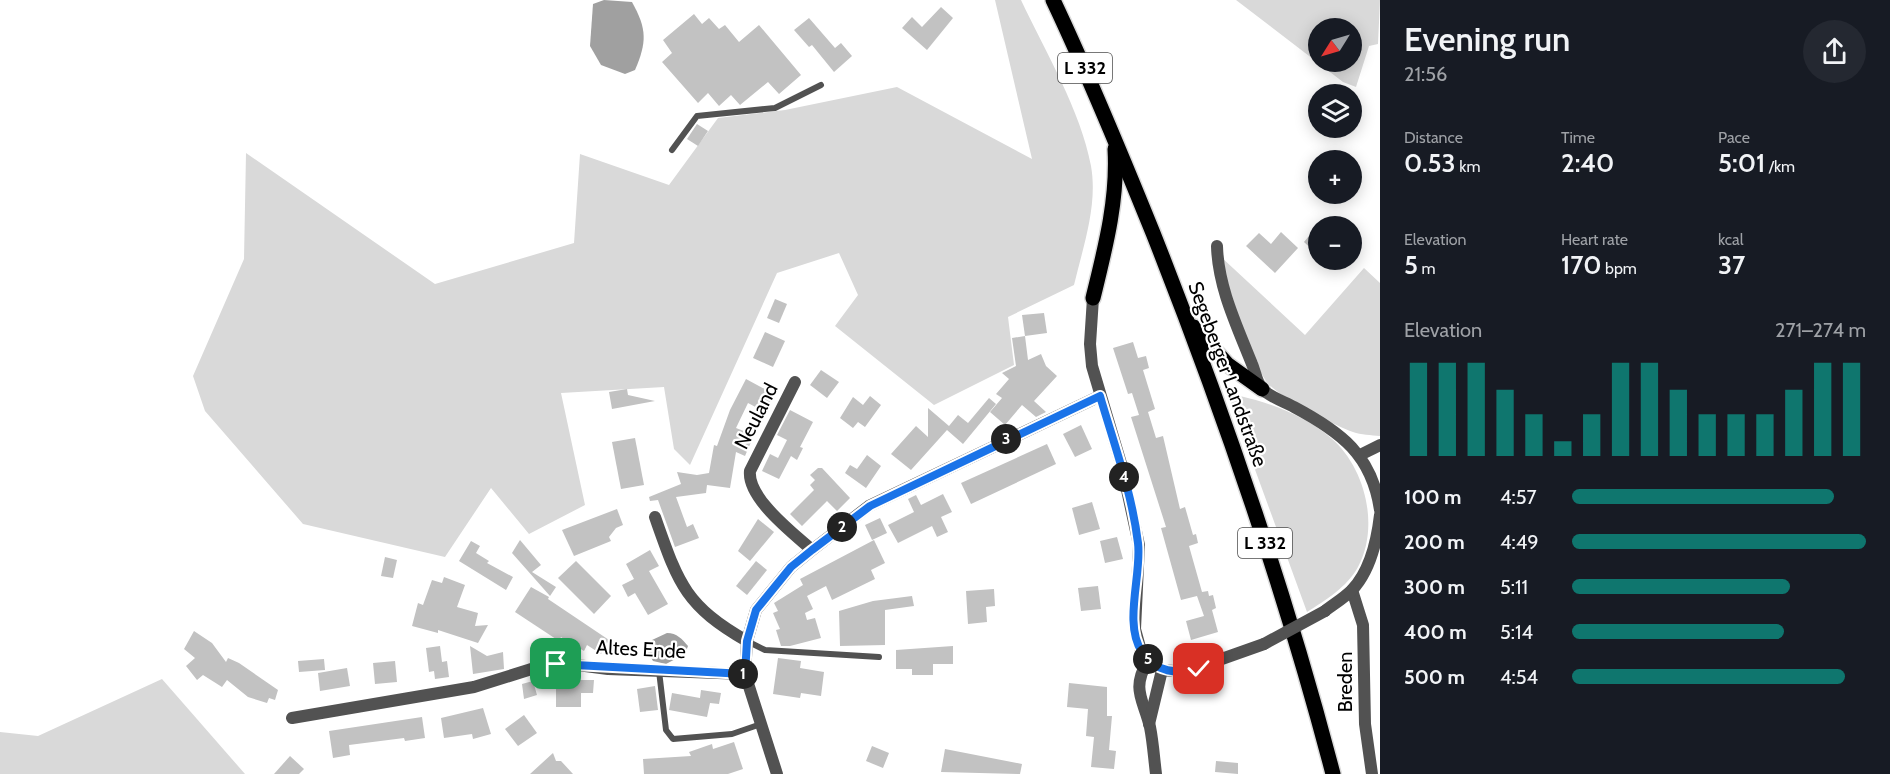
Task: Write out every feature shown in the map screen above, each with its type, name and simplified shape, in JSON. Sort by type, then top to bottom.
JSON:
[{"type":"main road","name":"Segeberger Landstraße","points":[[1053,0],[1114,137],[1186,317],[1250,495],[1316,709],[1333,774]]},
{"type":"main road","points":[[1093,298],[1111,223],[1116,172],[1114,137]]},
{"type":"main road","points":[[1186,317],[1227,364],[1262,389]]},
{"type":"street","points":[[1217,246],[1217,264],[1228,303],[1262,389],[1313,417],[1340,436],[1360,455],[1371,472],[1379,493],[1380,510]]},
{"type":"street","points":[[1093,298],[1090,344],[1100,396],[1122,467],[1138,545],[1136,641],[1148,660],[1162,670],[1185,672],[1199,669],[1264,644],[1325,610],[1352,590],[1365,570],[1377,539],[1380,515]]},
{"type":"street","name":"Neuland","points":[[795,382],[750,471],[749,480],[757,495],[812,550]]},
{"type":"street","points":[[777,774],[745,674],[747,641],[756,610],[768,592],[791,567],[870,506],[1100,396]]},
{"type":"street","points":[[1360,455],[1380,445]]},
{"type":"street","points":[[655,517],[672,565],[685,590],[703,613],[747,641]]},
{"type":"street","name":"Breden","points":[[1352,590],[1363,625],[1365,724],[1372,774]]},
{"type":"street","points":[[1148,660],[1141,673],[1138,687],[1142,709],[1149,724],[1156,774]]},
{"type":"street","name":"Altes Ende","points":[[292,718],[474,687],[541,666],[570,664],[745,674]]},
{"type":"street","points":[[1149,724],[1162,670]]},
{"type":"lane","points":[[672,150],[697,117],[775,108],[821,85]]},
{"type":"lane","points":[[747,641],[765,650],[879,657]]},
{"type":"lane","points":[[659,670],[666,730],[673,739],[732,734],[762,724]]},
{"type":"shaded area","points":[[604,0],[632,2],[643,28],[642,51],[635,70],[625,74],[601,65],[590,46],[593,4]]},
{"type":"shaded area","points":[[995,0],[1021,0],[1071,103],[1086,145],[1093,181],[1091,211],[1074,285],[1008,317],[1014,365],[934,405],[835,326],[858,295],[839,253],[777,273],[690,465],[674,449],[664,387],[561,393],[585,505],[529,534],[491,488],[445,557],[303,524],[205,411],[193,376],[244,259],[246,153],[435,284],[574,243],[580,154],[669,185],[718,118],[785,110],[897,87],[1032,159]]},
{"type":"shaded area","points":[[1236,0],[1380,0],[1378,44],[1369,46],[1362,68],[1362,18],[1308,18],[1308,55]]},
{"type":"shaded area","points":[[1330,72],[1361,72],[1357,84],[1348,84]]},
{"type":"shaded area","points":[[1220,256],[1305,335],[1364,268],[1380,283],[1380,436],[1356,433],[1333,424],[1293,402],[1266,381],[1245,336]]},
{"type":"shaded area","points":[[1240,396],[1288,412],[1331,438],[1353,465],[1366,498],[1368,534],[1365,551],[1358,567],[1342,587],[1307,612],[1230,401]]},
{"type":"shaded area","points":[[667,633],[676,635],[688,646],[685,654],[666,664],[653,661],[646,649],[652,640]]},
{"type":"shaded area","points":[[162,679],[245,774],[0,774],[0,732],[38,736]]},
{"type":"building","points":[[941,7],[953,18],[927,50],[902,28],[912,17],[922,27]]},
{"type":"building","points":[[694,14],[702,24],[709,18],[719,29],[725,25],[739,42],[759,25],[801,75],[779,94],[768,82],[740,105],[731,95],[719,106],[708,93],[698,103],[662,62],[672,53],[663,40]]},
{"type":"building","points":[[809,18],[835,48],[841,43],[852,56],[834,72],[812,45],[809,47],[794,30]]},
{"type":"building","points":[[697,124],[708,131],[698,146],[687,139]]},
{"type":"building","points":[[1281,232],[1298,248],[1275,273],[1246,246],[1259,233],[1271,244]]},
{"type":"building","points":[[775,299],[787,304],[779,323],[767,318]]},
{"type":"building","points":[[1044,313],[1047,333],[1025,336],[1022,315]]},
{"type":"building","points":[[765,332],[785,341],[773,367],[753,358]]},
{"type":"building","points":[[1025,336],[1028,360],[1041,354],[1046,366],[1057,376],[1034,401],[1046,412],[1036,417],[1022,405],[1005,425],[990,412],[1002,398],[996,394],[1009,379],[1002,373],[1016,366],[1012,338]]},
{"type":"building","points":[[1133,342],[1138,358],[1146,356],[1149,368],[1143,370],[1155,409],[1148,412],[1156,438],[1163,436],[1180,509],[1185,507],[1193,535],[1196,534],[1198,543],[1189,546],[1202,592],[1208,591],[1209,596],[1213,595],[1216,608],[1212,610],[1218,632],[1191,640],[1186,621],[1204,616],[1197,596],[1181,600],[1161,528],[1166,527],[1131,417],[1139,415],[1132,393],[1128,394],[1113,348]]},
{"type":"building","points":[[821,370],[839,382],[827,398],[810,385]]},
{"type":"building","points":[[746,379],[774,394],[765,412],[748,403],[736,428],[754,435],[745,456],[736,452],[730,488],[707,485],[706,493],[676,497],[687,527],[693,524],[699,538],[675,547],[658,500],[650,501],[649,497],[681,484],[677,472],[697,475],[709,473],[714,445],[717,446],[730,410]]},
{"type":"building","points":[[627,389],[628,395],[655,401],[612,409],[609,392]]},
{"type":"building","points":[[870,396],[881,405],[865,427],[858,422],[853,428],[840,418],[853,397],[863,405]]},
{"type":"building","points":[[989,398],[996,404],[963,444],[947,430],[911,470],[891,454],[916,426],[928,437],[928,408],[949,426],[958,415],[968,423]]},
{"type":"building","points":[[790,410],[813,422],[800,447],[803,448],[797,460],[791,456],[779,479],[762,471],[770,454],[778,458],[787,440],[777,435]]},
{"type":"building","points":[[1081,425],[1092,449],[1075,457],[1063,434]]},
{"type":"building","points":[[635,438],[644,485],[621,489],[612,442]]},
{"type":"building","points":[[1047,444],[1056,464],[971,504],[961,483]]},
{"type":"building","points":[[867,455],[881,466],[866,488],[845,473],[850,465],[857,469]]},
{"type":"building","points":[[818,468],[822,468],[850,498],[837,511],[827,501],[802,526],[790,514],[814,490],[810,485],[815,480],[810,475]]},
{"type":"building","points":[[943,494],[952,512],[941,517],[948,532],[937,537],[932,526],[898,543],[888,525],[914,512],[908,499],[916,495],[921,505]]},
{"type":"building","points":[[1092,502],[1100,529],[1079,535],[1072,508]]},
{"type":"building","points":[[617,509],[623,525],[616,528],[609,537],[611,541],[574,556],[562,530]]},
{"type":"building","points":[[880,518],[887,533],[872,540],[865,525]]},
{"type":"building","points":[[758,519],[774,532],[750,561],[738,551]]},
{"type":"building","points":[[1117,537],[1123,559],[1105,563],[1100,541]]},
{"type":"building","points":[[520,540],[541,565],[532,572],[556,587],[550,596],[512,553]]},
{"type":"building","points":[[874,540],[885,563],[871,570],[875,579],[832,600],[826,586],[807,596],[813,609],[805,613],[807,620],[815,618],[821,638],[781,646],[776,630],[780,629],[773,613],[778,611],[774,603],[803,585],[800,579]]},
{"type":"building","points":[[471,541],[480,546],[476,553],[489,561],[487,563],[513,577],[506,590],[459,561]]},
{"type":"building","points":[[650,550],[659,566],[649,571],[668,604],[648,615],[635,593],[628,597],[622,585],[634,579],[626,564]]},
{"type":"building","points":[[385,557],[397,560],[393,578],[381,576]]},
{"type":"building","points":[[576,561],[611,596],[594,614],[558,578]]},
{"type":"building","points":[[756,561],[767,570],[747,595],[736,586]]},
{"type":"building","points":[[444,577],[465,585],[457,607],[478,613],[475,626],[488,625],[478,643],[438,630],[438,633],[412,626],[418,603],[423,605],[432,580],[442,583]]},
{"type":"building","points":[[1098,586],[1101,609],[1081,611],[1078,588]]},
{"type":"building","points":[[531,587],[549,597],[548,599],[609,640],[601,654],[587,645],[584,651],[561,637],[559,641],[515,612]]},
{"type":"building","points":[[994,589],[995,606],[986,607],[987,622],[968,624],[966,591]]},
{"type":"building","points":[[912,596],[914,606],[885,610],[885,645],[840,646],[839,611],[873,601]]},
{"type":"building","points":[[194,631],[212,643],[226,662],[228,658],[239,663],[278,690],[275,700],[269,698],[267,703],[248,697],[227,680],[222,687],[203,675],[197,680],[186,666],[195,658],[184,649]]},
{"type":"building","points":[[440,646],[442,662],[447,661],[449,677],[435,679],[434,671],[429,672],[426,648]]},
{"type":"building","points":[[470,646],[487,656],[503,652],[504,669],[473,674]]},
{"type":"building","points":[[953,646],[953,664],[933,664],[933,675],[912,675],[912,669],[896,669],[896,650]]},
{"type":"building","points":[[778,658],[801,661],[800,668],[824,672],[821,696],[801,693],[800,698],[773,694]]},
{"type":"building","points":[[324,659],[325,670],[299,672],[298,661]]},
{"type":"building","points":[[395,661],[397,682],[375,684],[373,663]]},
{"type":"building","points":[[347,668],[350,686],[320,691],[318,673]]},
{"type":"building","points":[[563,680],[594,680],[593,693],[581,693],[581,707],[556,707],[556,684],[563,684]]},
{"type":"building","points":[[533,681],[537,695],[524,699],[522,684]]},
{"type":"building","points":[[1069,683],[1107,687],[1107,716],[1112,716],[1109,750],[1116,751],[1114,769],[1091,767],[1094,737],[1086,736],[1088,709],[1067,707]]},
{"type":"building","points":[[655,686],[658,710],[640,712],[637,689]]},
{"type":"building","points":[[701,690],[721,693],[719,704],[710,703],[707,717],[669,710],[672,693],[700,698]]},
{"type":"building","points":[[483,708],[491,734],[473,739],[472,734],[444,738],[441,718]]},
{"type":"building","points":[[524,715],[537,733],[518,746],[505,729]]},
{"type":"building","points":[[422,717],[425,738],[405,741],[404,738],[349,745],[350,755],[333,758],[329,731]]},
{"type":"building","points":[[734,742],[743,769],[728,774],[644,774],[643,759],[691,756],[689,752],[712,744],[713,749]]},
{"type":"building","points":[[872,746],[889,753],[883,768],[866,761]]},
{"type":"building","points":[[945,749],[1022,764],[1020,774],[941,772]]},
{"type":"building","points":[[553,753],[556,761],[561,761],[573,774],[530,774]]},
{"type":"building","points":[[290,756],[304,769],[299,774],[274,774]]},
{"type":"building","points":[[1216,761],[1238,763],[1238,774],[1215,772]]},
{"type":"route","points":[[556,664],[608,669],[745,674],[747,641],[756,610],[768,592],[791,567],[812,550],[870,506],[997,443],[1100,396],[1122,467],[1138,545],[1135,588],[1136,641],[1148,660],[1162,670],[1185,672],[1199,669]]}]
